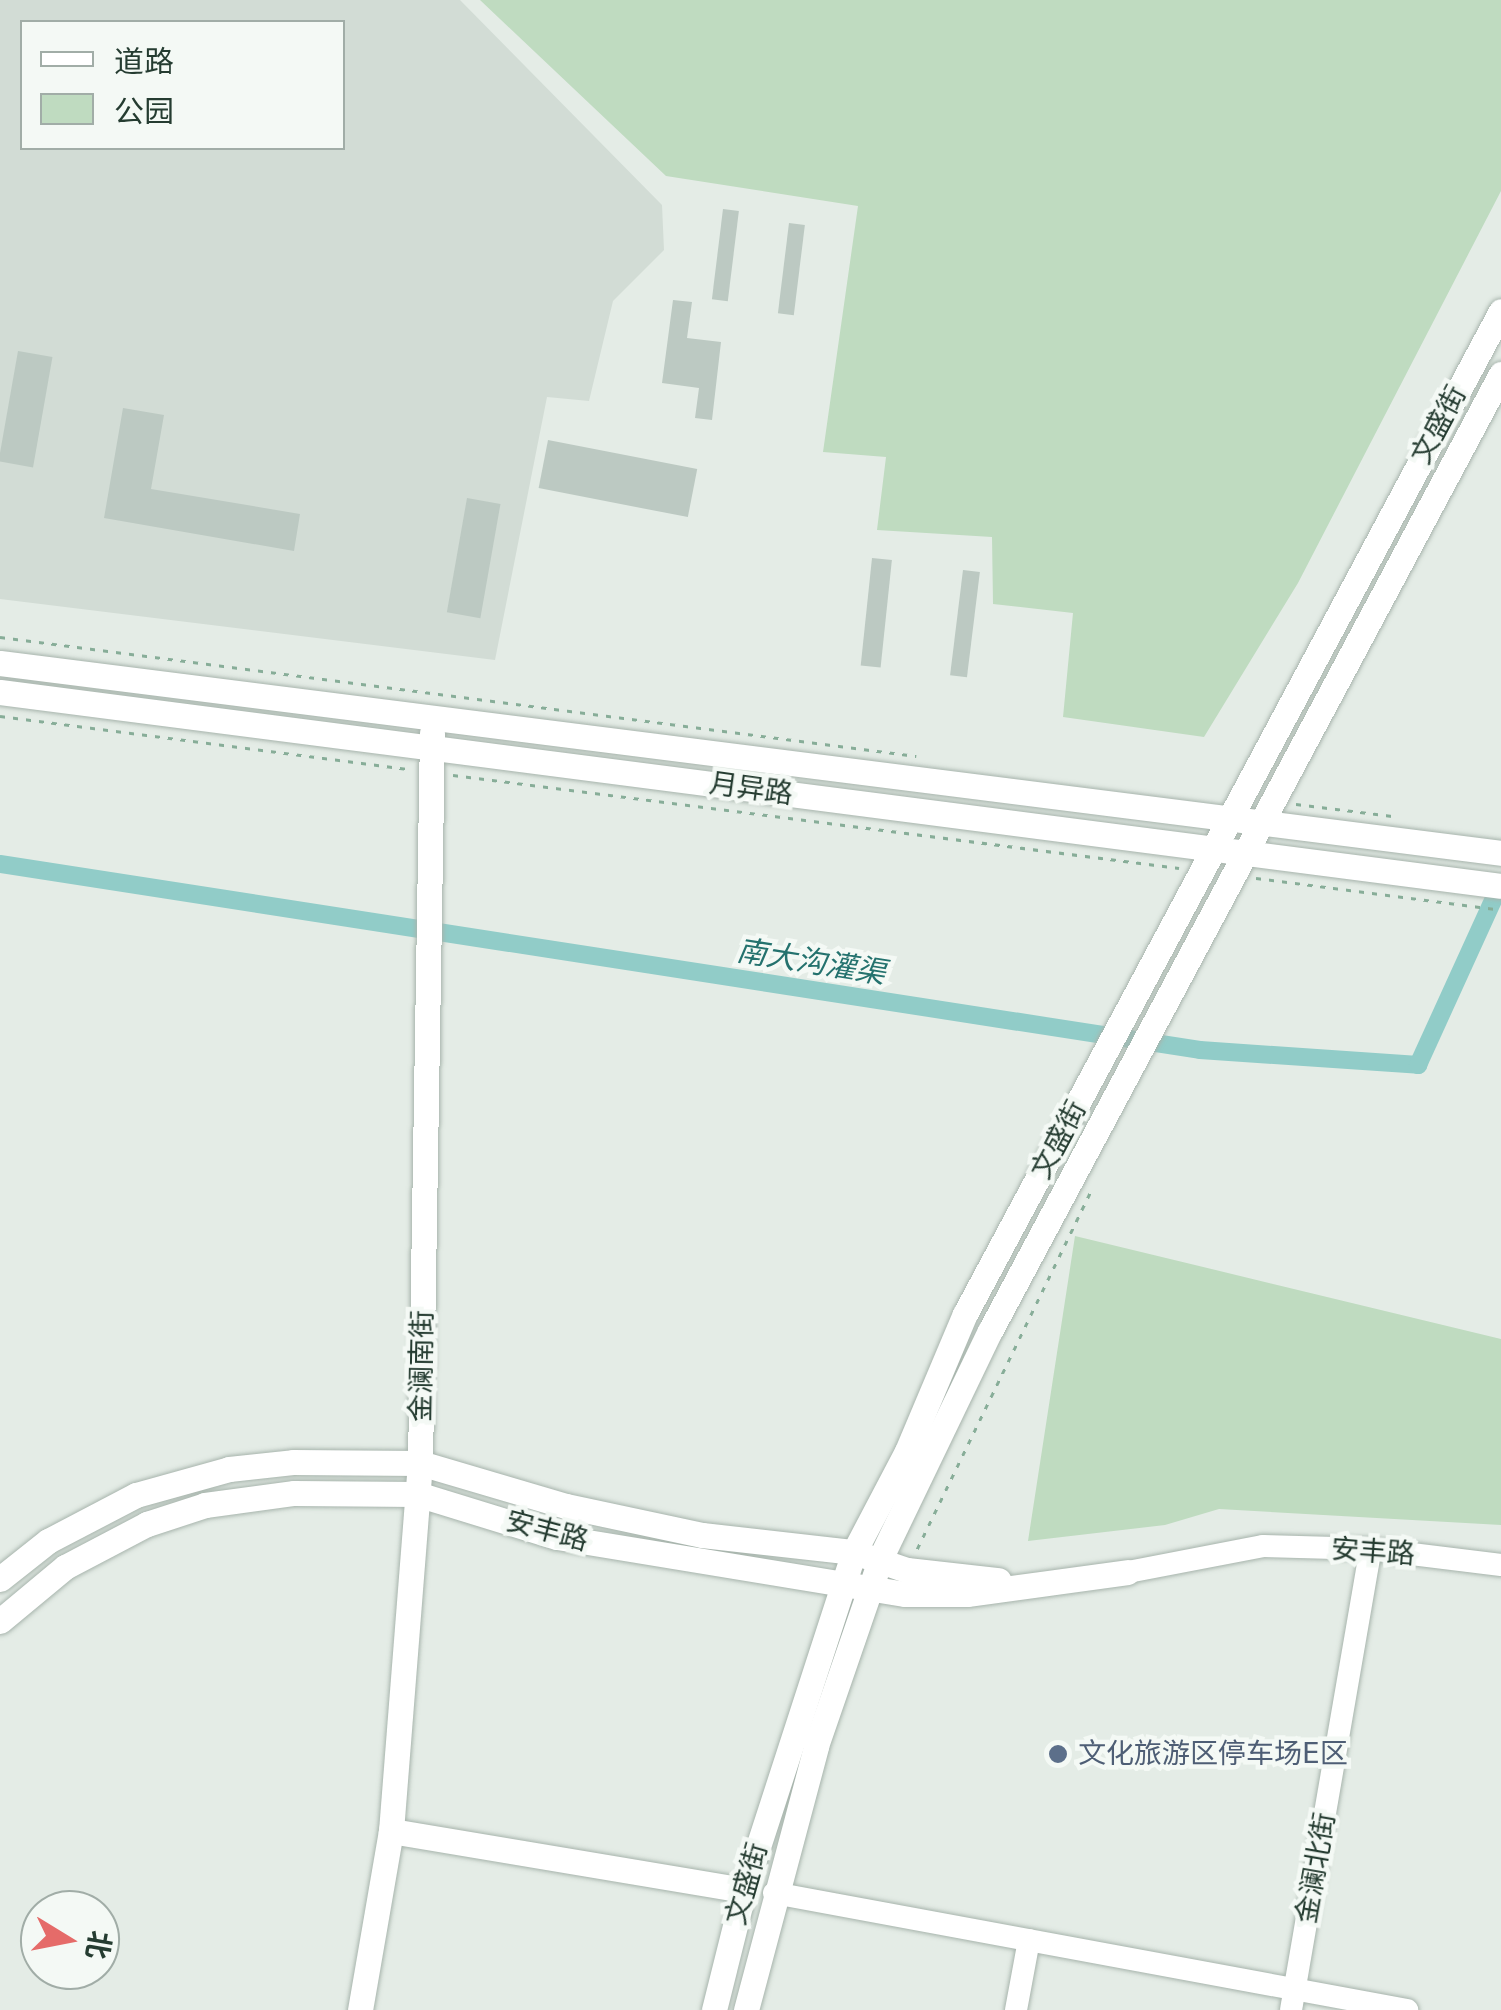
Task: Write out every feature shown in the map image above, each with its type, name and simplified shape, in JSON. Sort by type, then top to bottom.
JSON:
[{"type":"main road","name":"文盛街","points":[[714,2010],[744,1890],[854,1552],[907,1452],[965,1314],[1501,310]]},
{"type":"main road","name":"文盛街","points":[[746,2010],[774,1894],[881,1557],[1180,971],[1501,374]]},
{"type":"main road","name":"月异路","points":[[0,664],[1229,820],[1265,811],[1410,829],[1501,853]]},
{"type":"main road","name":"月异路","points":[[0,692],[431,746],[1209,861],[1395,884],[1501,886]]},
{"type":"main road","name":"金澜南街","points":[[360,2010],[391,1830],[420,1463],[434,718]]},
{"type":"main road","name":"安丰路","points":[[0,1579],[78,1523],[197,1475],[293,1462],[420,1463],[566,1506],[702,1535],[881,1557],[907,1570],[1020,1582],[1128,1572]]},
{"type":"main road","name":"安丰路","points":[[0,1621],[93,1550],[176,1513],[264,1495],[417,1494],[557,1537],[716,1566],[844,1580],[906,1594],[967,1594],[1128,1572]]},
{"type":"main road","points":[[391,1830],[744,1890]]},
{"type":"street","name":"安丰路","points":[[1128,1572],[1263,1546],[1372,1549],[1501,1565]]},
{"type":"street","name":"金澜北街","points":[[1293,1999],[1372,1549]]},
{"type":"street","points":[[774,1894],[1029,1940],[1293,1999],[1407,2010]]},
{"type":"street","points":[[1016,2010],[1029,1940]]},
{"type":"path","name":"月异路","points":[[0,637],[926,757]]},
{"type":"path","name":"月异路","points":[[0,716],[431,772],[1209,861]]},
{"type":"path","points":[[1265,811],[1410,829]]},
{"type":"path","points":[[1238,864],[1395,884],[1501,910]]},
{"type":"shaded area","points":[[0,0],[460,0],[662,205],[664,250],[613,301],[589,401],[547,397],[495,660],[0,599]]},
{"type":"green space","points":[[480,0],[1501,0],[1501,191],[1298,583],[1204,737],[1063,717],[1073,613],[993,604],[992,537],[877,530],[886,457],[823,452],[858,206],[666,176]]},
{"type":"green space","points":[[1075,1236],[1501,1339],[1501,1525],[1219,1509],[1165,1525],[1028,1541]]},
{"type":"building","points":[[723,209],[739,211],[728,301],[712,299]]},
{"type":"building","points":[[789,223],[805,225],[794,315],[778,313]]},
{"type":"building","points":[[673,300],[692,302],[687,338],[721,342],[712,420],[695,418],[699,388],[662,383]]},
{"type":"building","points":[[18,351],[52,357],[33,467],[0,462]]},
{"type":"building","points":[[123,408],[164,415],[151,489],[300,514],[294,551],[104,518]]},
{"type":"building","points":[[548,440],[697,469],[688,517],[539,488]]},
{"type":"building","points":[[467,498],[500,504],[480,618],[447,612]]},
{"type":"building","points":[[872,558],[892,560],[881,667],[861,665]]},
{"type":"building","points":[[963,570],[980,572],[967,677],[950,675]]},
{"type":"waterway","name":"南大沟灌渠","points":[[0,864],[1200,1050],[1418,1065],[1501,883]]},
{"type":"place","name":"文化旅游区停车场E区","points":[[1058,1754]]}]
